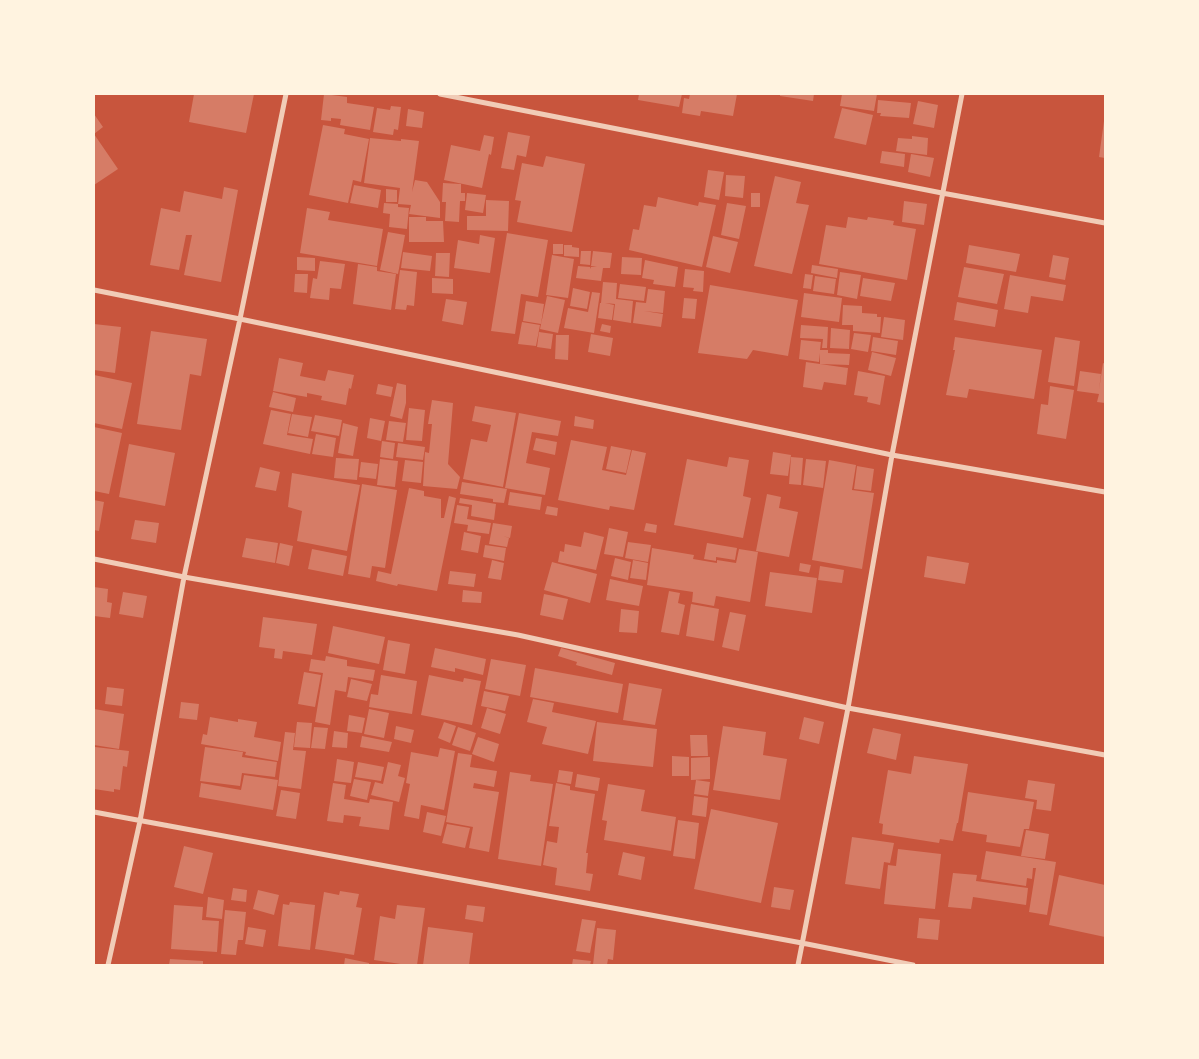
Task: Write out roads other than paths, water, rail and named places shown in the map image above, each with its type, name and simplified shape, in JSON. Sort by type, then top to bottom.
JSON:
[{"type":"street","points":[[108,965],[140,821],[184,577],[286,94]]},
{"type":"street","points":[[440,94],[942,193],[1105,223]]},
{"type":"street","points":[[798,965],[848,708],[892,455],[962,94]]},
{"type":"street","points":[[94,290],[892,455],[1105,492]]},
{"type":"street","points":[[94,560],[518,634],[848,708],[1105,756]]},
{"type":"street","points":[[94,812],[913,965]]}]
